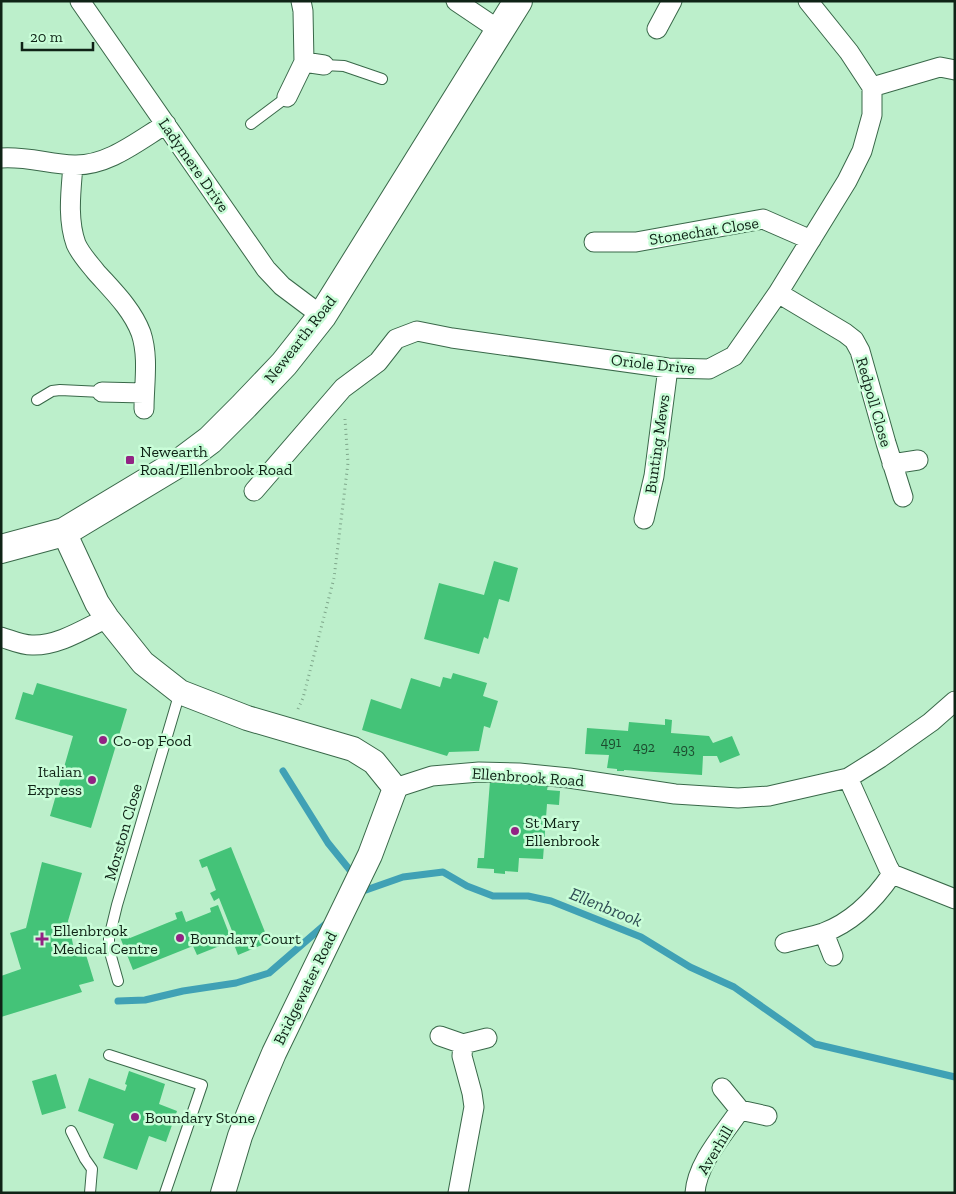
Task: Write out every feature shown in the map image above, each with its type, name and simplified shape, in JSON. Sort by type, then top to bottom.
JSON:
[{"type":"main road","name":"Newearth Road","points":[[1,549],[64,532],[182,461],[210,440],[244,407],[284,364],[322,316],[518,1]]},
{"type":"street","name":"Ladymere Drive","points":[[80,1],[266,269],[282,286],[322,316]]},
{"type":"street","points":[[287,97],[304,62],[303,11],[300,1]]},
{"type":"street","points":[[456,1],[499,30]]},
{"type":"street","points":[[657,29],[672,1]]},
{"type":"street","points":[[808,1],[849,52],[872,88],[940,67],[955,70]]},
{"type":"street","points":[[304,62],[324,65]]},
{"type":"street","name":"Oriole Drive","points":[[254,491],[343,388],[378,362],[396,339],[417,331],[452,338],[668,368],[709,370],[734,356],[778,293],[847,181],[862,151],[872,115],[872,88]]},
{"type":"street","points":[[1,158],[26,158],[73,165],[89,164],[124,151],[166,124]]},
{"type":"street","points":[[73,165],[70,205],[72,227],[77,245],[84,258],[134,318],[141,333],[145,350],[144,401],[102,392]]},
{"type":"street","name":"Stonechat Close","points":[[594,242],[636,242],[763,220],[811,240]]},
{"type":"street","name":"Redpoll Close","points":[[778,293],[854,340],[860,350],[903,497]]},
{"type":"street","name":"Bunting Mews","points":[[644,519],[654,476],[668,368]]},
{"type":"street","name":"Redpoll Close","points":[[892,464],[918,460]]},
{"type":"street","points":[[64,532],[106,618],[143,663],[180,692],[247,718],[353,749],[374,762],[396,788]]},
{"type":"street","points":[[1,637],[32,645],[47,644],[69,636],[106,618]]},
{"type":"street","name":"Ellenbrook Road","points":[[396,788],[432,776],[479,772],[519,773],[569,778],[675,794],[738,798],[769,796],[848,778],[880,758],[930,722],[955,701]]},
{"type":"street","points":[[848,778],[892,874],[955,899]]},
{"type":"street","name":"Bridgewater Road","points":[[224,1193],[240,1136],[256,1092],[370,855],[396,788]]},
{"type":"street","points":[[785,942],[824,933],[844,923],[859,913],[878,894],[892,874]]},
{"type":"street","points":[[824,933],[833,956]]},
{"type":"street","points":[[440,1036],[462,1044],[487,1038]]},
{"type":"street","points":[[458,1193],[474,1107],[462,1056],[462,1044]]},
{"type":"street","name":"Averhill","points":[[722,1088],[740,1110],[767,1116]]},
{"type":"street","name":"Averhill","points":[[695,1193],[701,1168],[740,1110]]},
{"type":"lane","points":[[324,65],[344,66],[382,79]]},
{"type":"lane","points":[[251,124],[287,97]]},
{"type":"lane","points":[[37,400],[52,391],[60,390],[102,392]]},
{"type":"lane","name":"Morston Close","points":[[118,981],[109,949],[109,938],[180,692]]},
{"type":"lane","points":[[109,1055],[202,1085],[165,1193]]},
{"type":"lane","points":[[71,1131],[92,1169],[90,1193]]},
{"type":"path","points":[[288,730],[303,698],[334,578],[348,463],[343,388]]},
{"type":"building","points":[[494,561],[518,568],[509,602],[499,599],[488,639],[484,637],[479,654],[424,639],[439,583],[484,595]]},
{"type":"building","points":[[453,673],[487,683],[483,696],[498,701],[490,728],[484,726],[479,751],[449,752],[447,756],[362,730],[371,699],[401,709],[411,678],[440,687],[443,677],[451,679]]},
{"type":"building","points":[[37,683],[127,709],[91,828],[50,816],[73,736],[15,719],[23,692],[33,695]]},
{"type":"building","points":[[665,719],[672,720],[671,733],[709,736],[713,743],[732,736],[740,755],[720,763],[717,756],[703,756],[702,775],[617,771],[617,769],[607,768],[609,755],[585,754],[587,728],[628,731],[629,722],[665,725]]},
{"type":"building","name":"St Mary Ellenbrook","points":[[490,781],[548,785],[547,790],[560,791],[559,805],[547,804],[543,859],[519,858],[518,872],[505,871],[505,874],[494,873],[494,869],[477,868],[478,858],[484,858]]},
{"type":"building","name":"Boundary Court","points":[[231,847],[269,942],[238,955],[235,947],[238,946],[219,898],[214,901],[210,893],[216,890],[207,866],[202,868],[199,860]]},
{"type":"building","name":"Ellenbrook Medical Centre","points":[[42,862],[82,873],[68,921],[74,949],[83,945],[94,981],[79,985],[82,992],[1,1017],[1,976],[21,969],[10,933],[26,928]]},
{"type":"building","name":"Boundary Court","points":[[218,905],[232,941],[197,955],[193,946],[133,970],[120,937],[128,934],[130,938],[177,919],[175,913],[182,911],[186,922],[211,912],[210,908]]},
{"type":"building","name":"Boundary Stone","points":[[129,1071],[165,1084],[159,1104],[177,1111],[166,1142],[149,1136],[137,1170],[103,1158],[114,1124],[78,1111],[89,1078],[125,1091]]},
{"type":"building","points":[[56,1074],[66,1108],[42,1115],[32,1081]]},
{"type":"waterway","name":"Ellenbrook","points":[[283,771],[328,843],[366,890],[403,877],[443,872],[467,886],[493,896],[528,896],[551,901],[641,937],[690,967],[734,987],[815,1044],[955,1077]]},
{"type":"waterway","points":[[118,1001],[145,1000],[183,991],[236,983],[269,973],[328,922]]},
{"type":"place","name":"Newearth Road/Ellenbrook Road","points":[[130,460]]},
{"type":"place","name":"Co-op Food","points":[[103,740]]},
{"type":"place","name":"Italian Express","points":[[92,780]]},
{"type":"place","name":"St Mary Ellenbrook","points":[[515,831]]},
{"type":"place","name":"Boundary Court","points":[[180,938]]},
{"type":"place","name":"Ellenbrook Medical Centre","points":[[42,939]]},
{"type":"place","name":"Boundary Stone","points":[[135,1117]]}]
